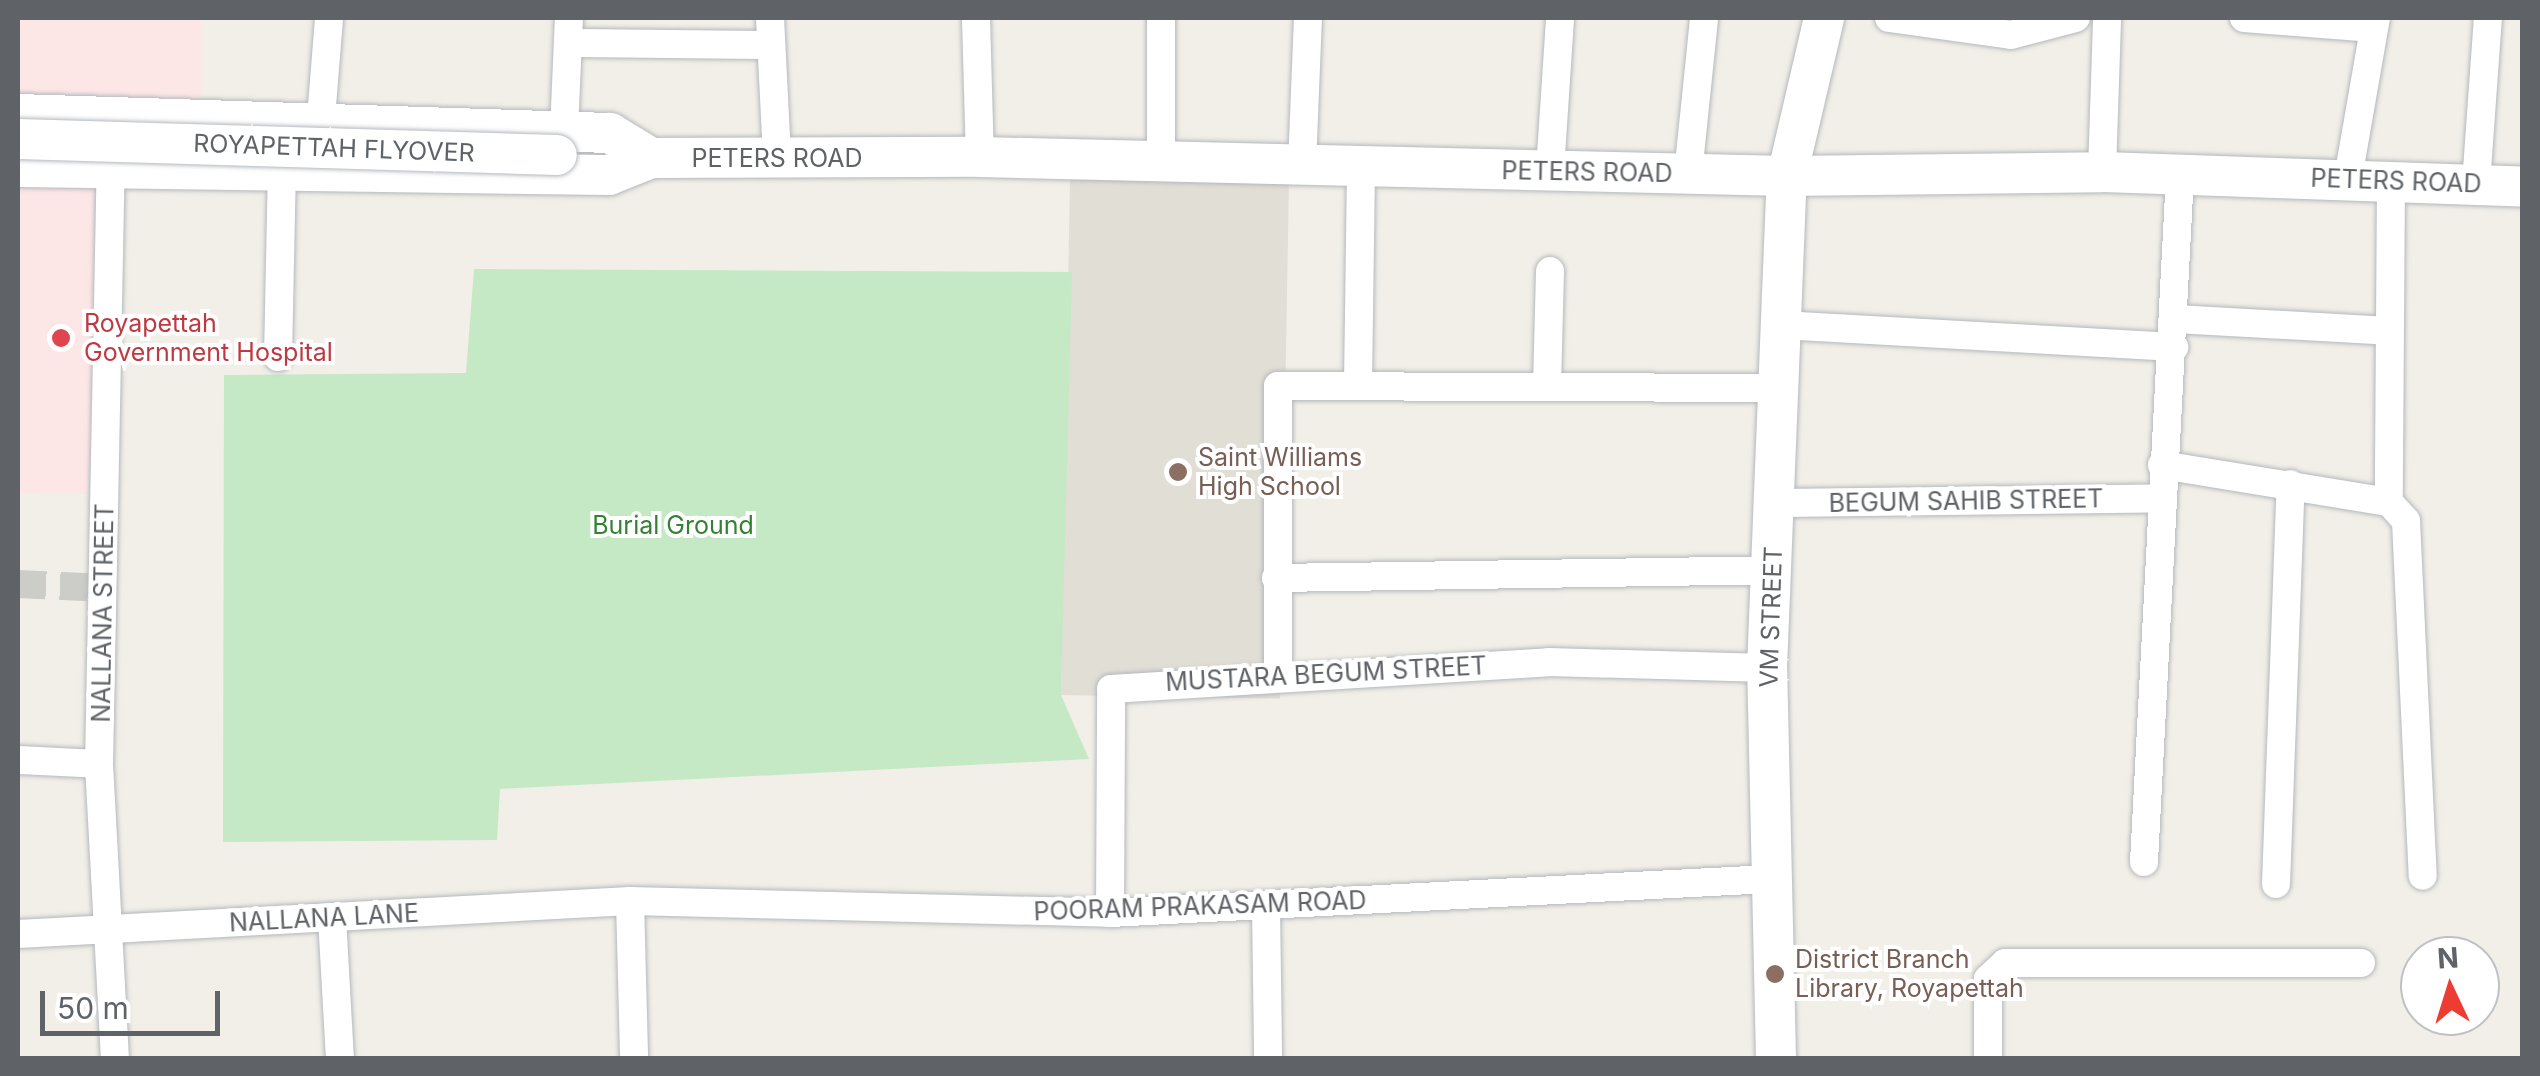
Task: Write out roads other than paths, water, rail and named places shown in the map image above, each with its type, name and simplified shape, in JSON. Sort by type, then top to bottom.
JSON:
[{"type":"main road","name":"VM STREET","points":[[1776,1058],[1767,668],[1787,176],[1824,18]]},
{"type":"main road","points":[[18,114],[321,118],[561,143]]},
{"type":"main road","name":"ROYAPETTAH FLYOVER","points":[[18,139],[561,143],[651,158]]},
{"type":"main road","name":"PETERS ROAD","points":[[18,167],[608,175],[651,158],[980,157],[1787,176],[2102,172],[2348,178],[2522,188]]},
{"type":"street","points":[[321,118],[330,18]]},
{"type":"street","points":[[976,18],[980,157]]},
{"type":"street","points":[[1161,18],[1161,160]]},
{"type":"street","points":[[1302,166],[1308,18]]},
{"type":"street","points":[[1550,170],[1560,18]]},
{"type":"street","points":[[1688,174],[1704,18]]},
{"type":"street","points":[[1890,18],[1945,22],[2011,35],[2076,18]]},
{"type":"street","points":[[2102,172],[2107,18]]},
{"type":"street","points":[[2244,18],[2375,22],[2348,178]]},
{"type":"street","points":[[2476,184],[2488,18]]},
{"type":"street","points":[[561,143],[568,30],[770,31],[777,158]]},
{"type":"street","name":"NALLANA STREET","points":[[114,115],[99,764],[116,1058]]},
{"type":"street","points":[[1358,384],[1361,168]]},
{"type":"street","points":[[278,357],[282,169]]},
{"type":"street","points":[[2144,862],[2158,498],[2175,333],[2180,175]]},
{"type":"street","points":[[2389,502],[2391,180]]},
{"type":"street","points":[[1547,386],[1550,271]]},
{"type":"street","points":[[1781,325],[2175,333],[2389,331]]},
{"type":"street","points":[[1278,676],[1274,394],[1284,384],[1779,388]]},
{"type":"street","points":[[2162,466],[2389,502],[2406,522],[2422,876]]},
{"type":"street","points":[[2276,884],[2291,484]]},
{"type":"street","name":"BEGUM SAHIB STREET","points":[[1775,503],[2158,498]]},
{"type":"street","points":[[1276,578],[1773,570]]},
{"type":"street","name":"MUSTARA BEGUM STREET","points":[[1110,913],[1107,692],[1278,676],[1549,662],[1767,668]]},
{"type":"street","points":[[18,760],[99,764]]},
{"type":"street","name":"POORAM PRAKASAM ROAD","points":[[630,901],[1110,913],[1770,879]]},
{"type":"street","points":[[630,901],[634,1058]]},
{"type":"street","name":"NALLANA LANE","points":[[18,934],[630,901]]},
{"type":"street","points":[[1266,907],[1268,1058]]},
{"type":"street","points":[[332,917],[340,1058]]},
{"type":"street","points":[[1988,1058],[1988,980],[2005,963],[2361,963]]},
{"type":"tunnel","points":[[18,584],[105,588]]},
{"type":"place","name":"Royapettah Government Hospital","points":[[61,338]]},
{"type":"place","name":"Saint Williams High School","points":[[1178,472]]},
{"type":"place","name":"District Branch Library, Royapettah","points":[[1775,974]]},
{"type":"park label","name":"Burial Ground","points":[[673,525]]}]
